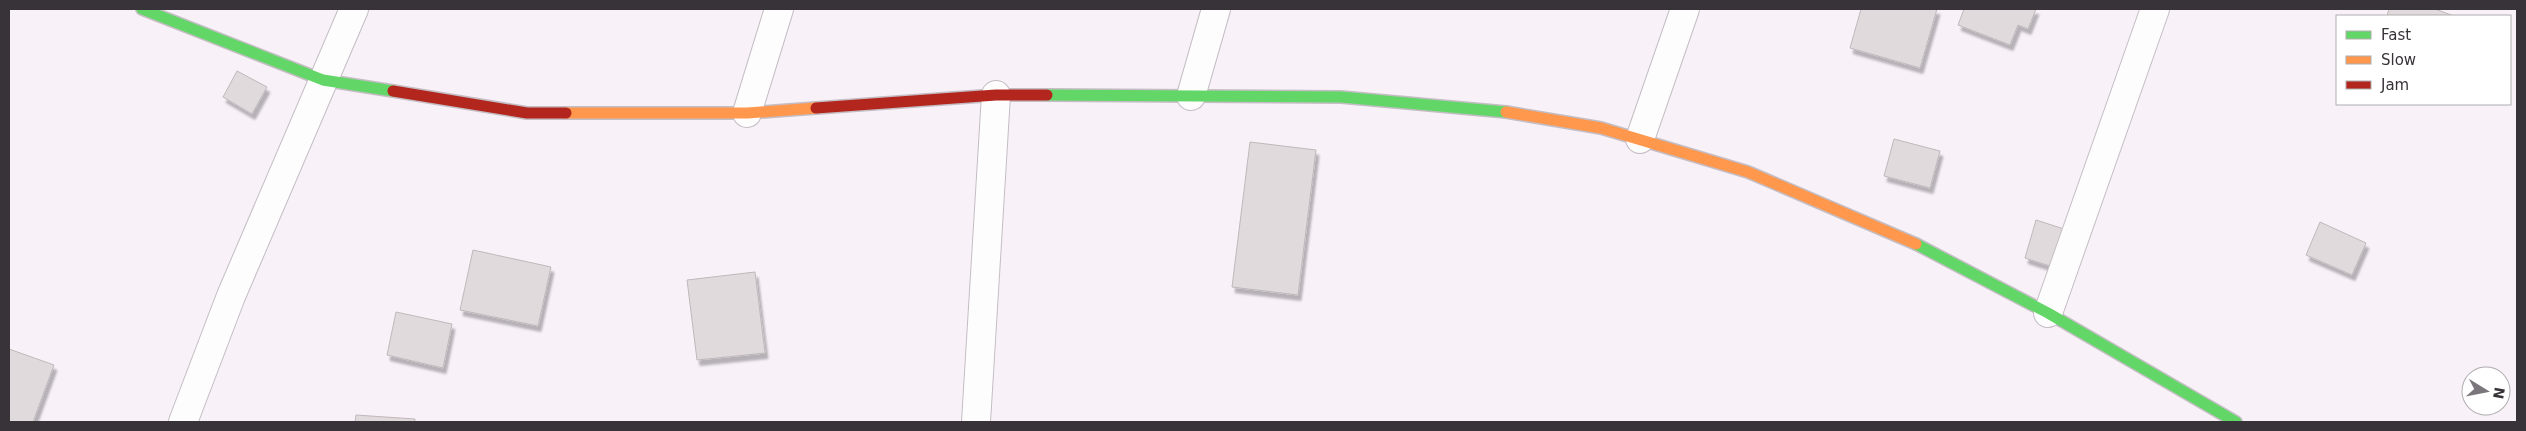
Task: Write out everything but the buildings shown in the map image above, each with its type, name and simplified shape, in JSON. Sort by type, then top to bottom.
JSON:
[{"type":"street","points":[[142,9],[323,80],[527,113],[747,113],[996,95],[1341,96],[1492,109],[1601,128],[1748,172],[1908,240],[2048,314],[2236,422]]},
{"type":"street","points":[[183,422],[231,296],[354,9]]},
{"type":"street","points":[[747,113],[779,9]]},
{"type":"street","points":[[1191,96],[1216,9]]},
{"type":"street","points":[[1640,140],[1685,9]]},
{"type":"street","points":[[2048,314],[2156,9]]},
{"type":"street","points":[[976,422],[996,95]]},
{"type":"traffic: fast","points":[[142,9],[323,80],[393,91]]},
{"type":"traffic: fast","points":[[1047,95],[1341,97],[1506,112]]},
{"type":"traffic: fast","points":[[1916,244],[2048,313],[2236,422]]},
{"type":"traffic: slow","points":[[566,113],[747,113],[816,108]]},
{"type":"traffic: slow","points":[[1506,112],[1601,128],[1748,172],[1916,244]]},
{"type":"traffic: jam","points":[[393,91],[527,113],[566,113]]},
{"type":"traffic: jam","points":[[816,108],[996,95],[1047,95]]}]
